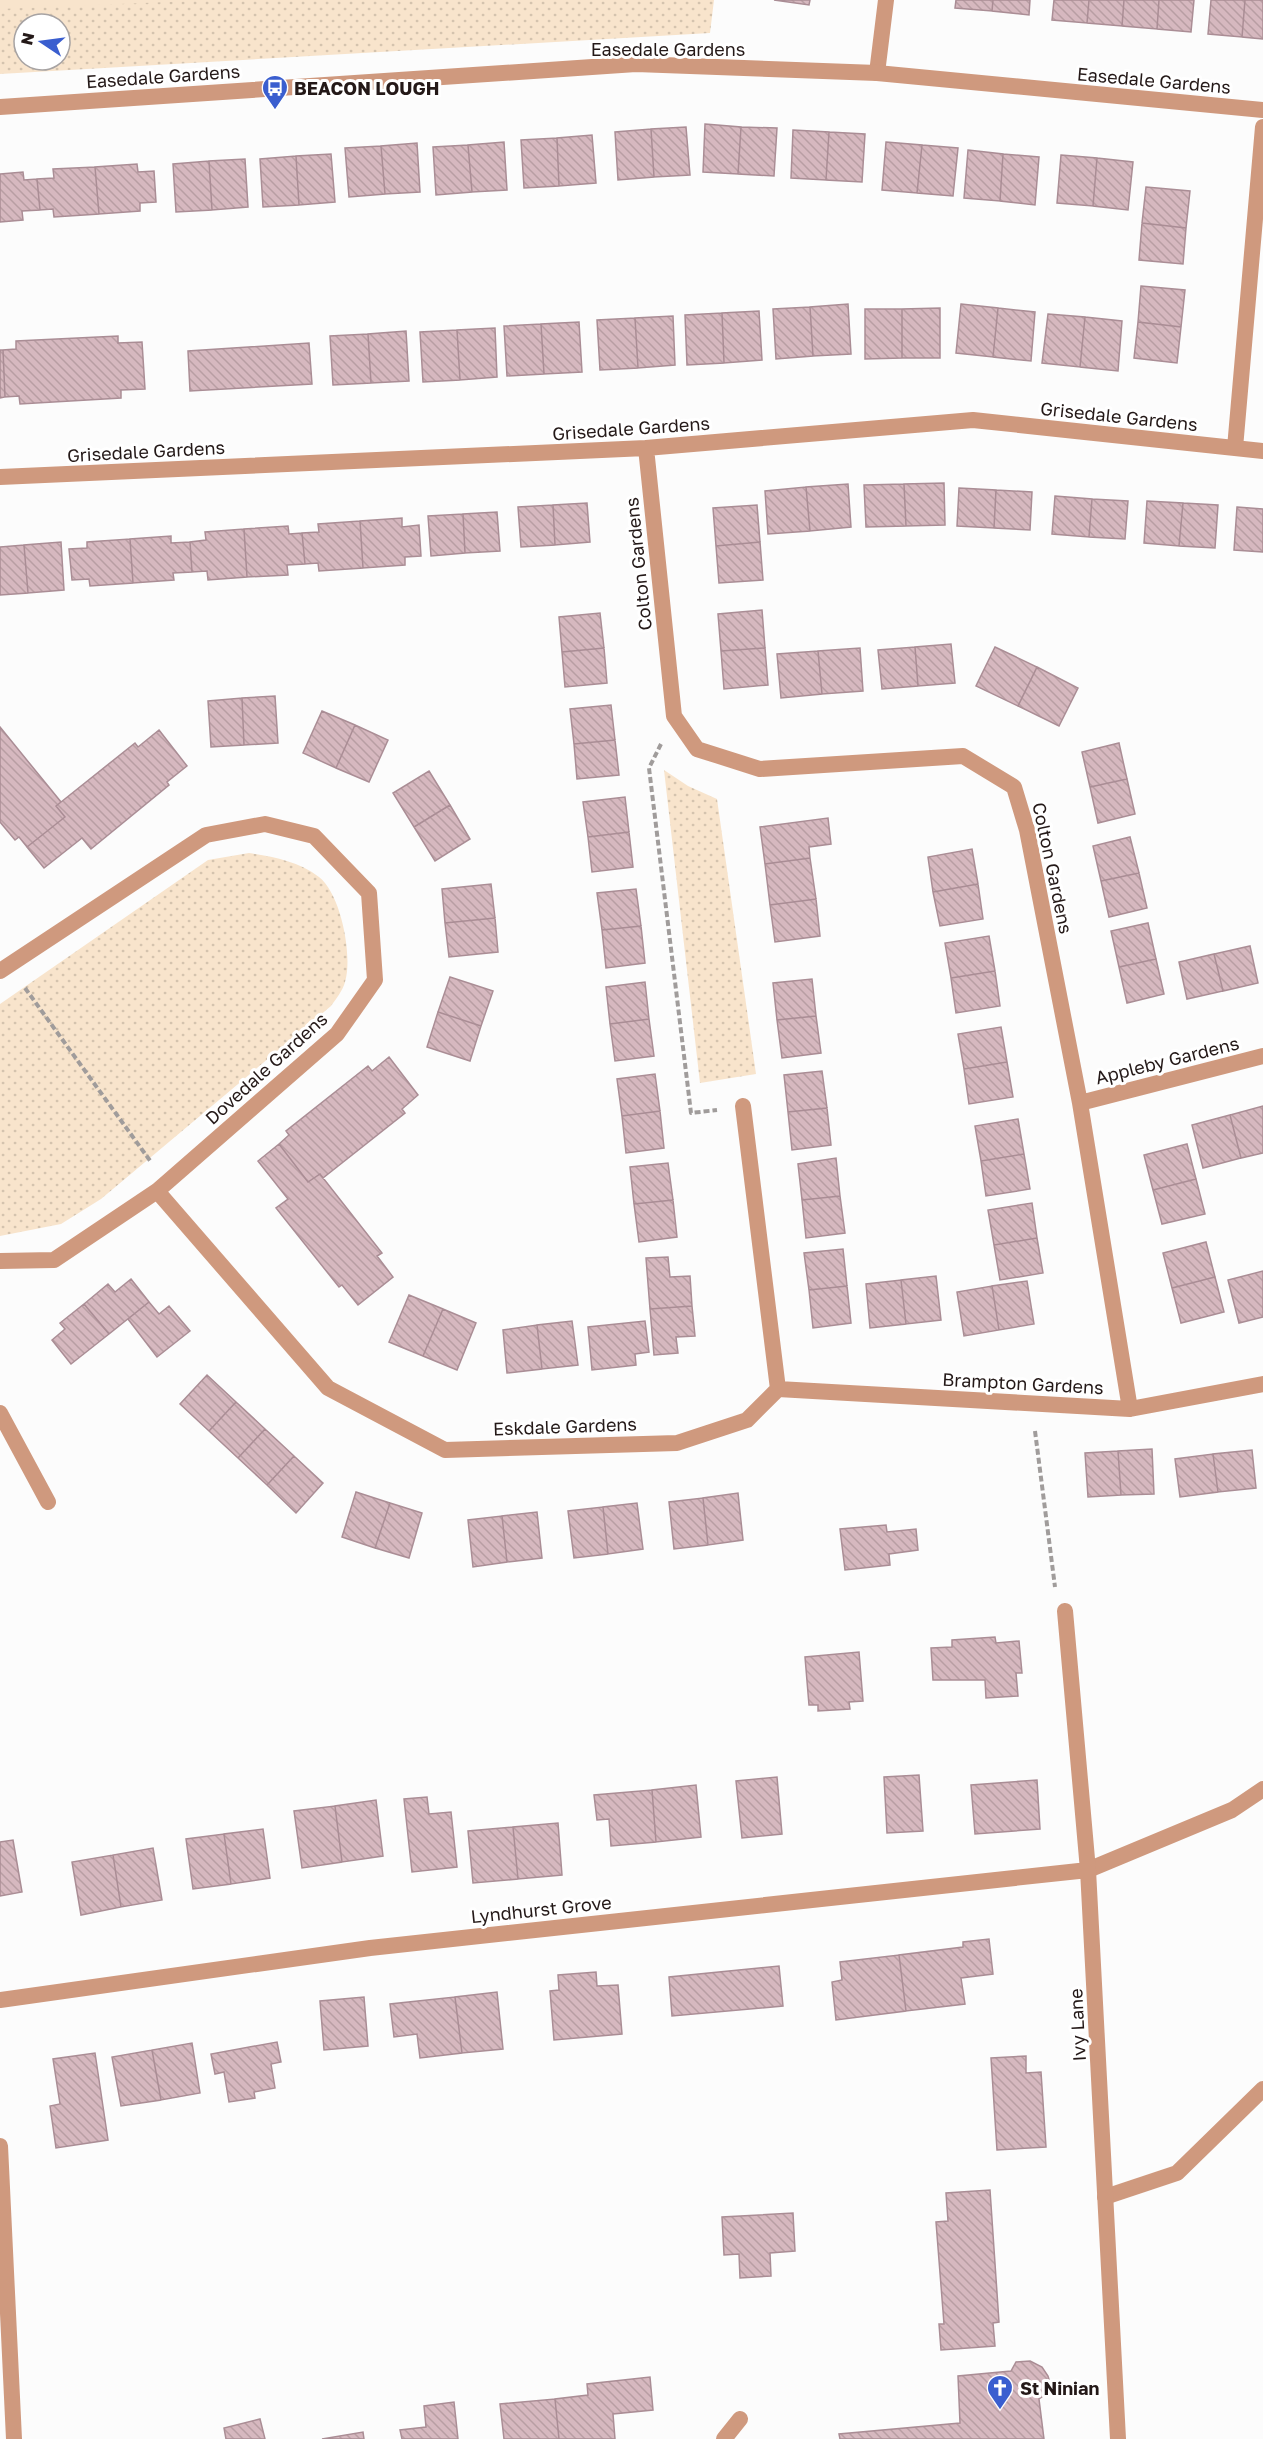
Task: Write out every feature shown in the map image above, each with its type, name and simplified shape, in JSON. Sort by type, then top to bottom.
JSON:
[{"type":"street","points":[[877,73],[886,0]]},
{"type":"street","name":"Easedale Gardens","points":[[0,106],[636,64],[877,73],[1263,110]]},
{"type":"street","points":[[1235,448],[1263,127]]},
{"type":"street","name":"Grisedale Gardens","points":[[0,477],[646,448],[973,420],[1263,451]]},
{"type":"street","name":"Colton Gardens","points":[[646,448],[674,717],[697,748],[760,769],[963,756],[1014,787],[1027,830],[1080,1103],[1130,1409]]},
{"type":"street","name":"Dovedale Gardens","points":[[0,1261],[54,1260],[161,1187],[337,1034],[375,980],[369,893],[314,836],[265,824],[206,835],[4,968]]},
{"type":"street","name":"Appleby Gardens","points":[[1080,1103],[1263,1056]]},
{"type":"street","points":[[743,1106],[778,1389]]},
{"type":"street","name":"Eskdale Gardens","points":[[161,1187],[328,1388],[446,1450],[676,1443],[747,1420],[778,1389]]},
{"type":"street","name":"Brampton Gardens","points":[[778,1389],[1130,1409],[1263,1384]]},
{"type":"street","points":[[0,1413],[48,1502]]},
{"type":"street","name":"Ivy Lane","points":[[1065,1611],[1088,1870],[1118,2439]]},
{"type":"street","name":"Lyndhurst Grove","points":[[0,2000],[370,1948],[1088,1870],[1232,1810],[1263,1789]]},
{"type":"street","points":[[1105,2197],[1177,2173],[1263,2089]]},
{"type":"street","points":[[0,2146],[14,2439]]},
{"type":"street","points":[[724,2439],[740,2420]]},
{"type":"path","points":[[674,717],[649,768],[691,1113],[743,1106]]},
{"type":"path","points":[[4,968],[161,1187]]},
{"type":"path","points":[[1032,1403],[1055,1594],[1065,1611]]},
{"type":"shaded area","points":[[0,0],[714,0],[710,33],[72,70],[72,12],[12,12],[12,72],[35,72],[0,74]]},
{"type":"shaded area","points":[[0,0],[215,0],[0,9]]},
{"type":"shaded area","points":[[664,770],[688,786],[717,799],[756,1074],[700,1083]]},
{"type":"shaded area","points":[[249,853],[294,863],[319,877],[327,885],[339,911],[346,942],[347,971],[339,994],[331,1006],[101,1199],[61,1224],[0,1236],[0,1004],[208,860]]},
{"type":"building","points":[[774,0],[810,0],[809,5]]},
{"type":"building","points":[[956,0],[993,0],[992,11],[955,8]]},
{"type":"building","points":[[993,0],[1030,0],[1029,15],[992,11]]},
{"type":"building","points":[[1054,0],[1089,0],[1087,23],[1052,20]]},
{"type":"building","points":[[1089,0],[1124,0],[1122,26],[1087,23]]},
{"type":"building","points":[[1124,0],[1159,0],[1157,29],[1122,26]]},
{"type":"building","points":[[1159,0],[1194,0],[1191,32],[1157,29]]},
{"type":"building","points":[[1211,0],[1245,0],[1242,37],[1208,34]]},
{"type":"building","points":[[1245,0],[1263,0],[1263,39],[1242,37]]},
{"type":"building","points":[[705,124],[741,127],[738,174],[703,172]]},
{"type":"building","points":[[686,127],[690,175],[654,177],[651,129]]},
{"type":"building","points":[[741,127],[777,128],[774,176],[738,174]]},
{"type":"building","points":[[651,129],[654,177],[618,180],[615,132]]},
{"type":"building","points":[[793,130],[829,132],[826,180],[791,178]]},
{"type":"building","points":[[829,132],[865,134],[862,182],[826,180]]},
{"type":"building","points":[[592,135],[596,183],[559,186],[557,138]]},
{"type":"building","points":[[557,138],[559,186],[524,188],[521,140]]},
{"type":"building","points":[[504,142],[507,190],[472,192],[468,145]]},
{"type":"building","points":[[886,142],[922,145],[917,193],[882,190]]},
{"type":"building","points":[[417,143],[420,192],[385,194],[381,146]]},
{"type":"building","points":[[468,145],[472,192],[436,195],[433,147]]},
{"type":"building","points":[[922,145],[958,148],[953,196],[917,193]]},
{"type":"building","points":[[381,146],[385,194],[349,197],[345,148]]},
{"type":"building","points":[[968,150],[1003,154],[1000,201],[964,198]]},
{"type":"building","points":[[331,154],[335,202],[299,205],[296,156]]},
{"type":"building","points":[[1003,154],[1039,157],[1035,205],[1000,201]]},
{"type":"building","points":[[1061,155],[1097,158],[1093,206],[1057,203]]},
{"type":"building","points":[[296,156],[299,205],[263,207],[260,159]]},
{"type":"building","points":[[1097,158],[1133,162],[1128,210],[1093,206]]},
{"type":"building","points":[[245,159],[248,207],[212,210],[209,161]]},
{"type":"building","points":[[209,161],[212,210],[176,212],[173,164]]},
{"type":"building","points":[[137,164],[138,172],[154,171],[156,202],[140,203],[140,211],[99,214],[95,167]]},
{"type":"building","points":[[95,167],[99,214],[54,217],[53,209],[40,210],[37,179],[54,178],[53,169]]},
{"type":"building","points":[[23,172],[24,180],[37,179],[40,210],[22,211],[23,220],[0,222],[0,174]]},
{"type":"building","points":[[1146,187],[1190,191],[1186,228],[1142,223]]},
{"type":"building","points":[[1142,223],[1186,228],[1183,264],[1139,260]]},
{"type":"building","points":[[1141,286],[1185,290],[1181,327],[1138,322]]},
{"type":"building","points":[[848,304],[851,354],[813,356],[810,307]]},
{"type":"building","points":[[961,304],[998,308],[993,357],[956,353]]},
{"type":"building","points":[[810,307],[813,356],[776,359],[773,309]]},
{"type":"building","points":[[940,308],[940,358],[902,358],[902,309]]},
{"type":"building","points":[[998,308],[1035,312],[1031,361],[993,357]]},
{"type":"building","points":[[865,309],[902,309],[902,358],[865,359]]},
{"type":"building","points":[[759,311],[762,360],[724,363],[722,313]]},
{"type":"building","points":[[722,313],[724,363],[687,365],[685,315]]},
{"type":"building","points":[[1048,314],[1085,317],[1080,367],[1042,363]]},
{"type":"building","points":[[673,316],[675,365],[638,368],[635,318]]},
{"type":"building","points":[[1085,317],[1122,321],[1118,371],[1080,367]]},
{"type":"building","points":[[635,318],[638,368],[600,370],[597,320]]},
{"type":"building","points":[[579,322],[582,372],[544,374],[541,324]]},
{"type":"building","points":[[1138,322],[1181,327],[1177,363],[1134,358]]},
{"type":"building","points":[[541,324],[544,374],[507,376],[504,326]]},
{"type":"building","points":[[495,328],[497,377],[460,380],[457,330]]},
{"type":"building","points":[[457,330],[460,380],[423,382],[420,332]]},
{"type":"building","points":[[406,331],[409,381],[371,383],[368,334]]},
{"type":"building","points":[[368,334],[371,383],[333,385],[330,336]]},
{"type":"building","points":[[118,336],[118,343],[142,342],[145,389],[121,390],[121,398],[20,404],[19,396],[5,397],[3,350],[16,349],[16,341]]},
{"type":"building","points":[[309,343],[312,384],[190,391],[188,351]]},
{"type":"building","points":[[0,350],[3,350],[5,397],[0,398]]},
{"type":"building","points":[[944,483],[945,525],[906,526],[904,484]]},
{"type":"building","points":[[848,484],[851,527],[810,531],[806,487]]},
{"type":"building","points":[[904,484],[906,526],[866,527],[864,485]]},
{"type":"building","points":[[806,487],[810,531],[768,534],[765,491]]},
{"type":"building","points":[[959,488],[996,490],[994,528],[957,526]]},
{"type":"building","points":[[996,490],[1032,492],[1030,530],[994,528]]},
{"type":"building","points":[[1055,496],[1092,499],[1089,537],[1052,534]]},
{"type":"building","points":[[1092,499],[1128,501],[1125,539],[1089,537]]},
{"type":"building","points":[[1147,501],[1183,503],[1179,546],[1144,543]]},
{"type":"building","points":[[587,503],[590,542],[555,545],[553,505]]},
{"type":"building","points":[[1183,503],[1218,505],[1215,548],[1179,546]]},
{"type":"building","points":[[553,505],[555,545],[521,547],[518,507]]},
{"type":"building","points":[[757,505],[760,542],[716,546],[713,508]]},
{"type":"building","points":[[1237,507],[1263,509],[1263,552],[1234,550]]},
{"type":"building","points":[[497,512],[500,551],[465,553],[463,514]]},
{"type":"building","points":[[463,514],[465,553],[431,556],[428,516]]},
{"type":"building","points":[[402,518],[402,527],[419,525],[421,556],[405,557],[405,565],[363,568],[360,521]]},
{"type":"building","points":[[360,521],[363,568],[319,571],[318,563],[305,564],[302,533],[319,532],[318,524]]},
{"type":"building","points":[[288,526],[289,534],[302,533],[305,564],[287,565],[288,575],[247,577],[244,529]]},
{"type":"building","points":[[244,529],[247,577],[208,580],[207,571],[192,572],[190,542],[206,540],[205,532]]},
{"type":"building","points":[[171,536],[171,543],[190,542],[192,572],[173,573],[174,580],[133,583],[130,539]]},
{"type":"building","points":[[130,539],[133,583],[90,586],[89,579],[72,580],[69,549],[87,548],[87,542]]},
{"type":"building","points":[[61,542],[64,590],[28,593],[24,545]]},
{"type":"building","points":[[760,542],[763,580],[719,583],[716,546]]},
{"type":"building","points":[[24,545],[28,593],[0,595],[0,547]]},
{"type":"building","points":[[762,610],[765,648],[721,651],[718,614]]},
{"type":"building","points":[[600,613],[604,648],[562,652],[559,617]]},
{"type":"building","points":[[951,644],[955,683],[918,686],[915,647]]},
{"type":"building","points":[[915,647],[918,686],[882,689],[878,650]]},
{"type":"building","points":[[995,647],[1037,667],[1018,706],[976,686]]},
{"type":"building","points":[[604,648],[607,683],[565,687],[562,652]]},
{"type":"building","points":[[765,648],[768,685],[724,689],[721,651]]},
{"type":"building","points":[[860,648],[863,691],[822,694],[818,651]]},
{"type":"building","points":[[818,651],[822,694],[781,698],[777,654]]},
{"type":"building","points":[[1037,667],[1078,688],[1059,726],[1018,706]]},
{"type":"building","points":[[275,696],[278,743],[244,745],[242,698]]},
{"type":"building","points":[[242,698],[244,745],[211,747],[208,701]]},
{"type":"building","points":[[611,705],[615,740],[574,744],[570,709]]},
{"type":"building","points":[[322,711],[355,725],[336,768],[303,753]]},
{"type":"building","points":[[355,725],[388,740],[369,782],[336,768]]},
{"type":"building","points":[[0,727],[61,802],[56,806],[65,817],[27,847],[19,837],[15,840],[0,822]]},
{"type":"building","points":[[159,730],[187,766],[167,782],[169,785],[91,849],[82,838],[44,868],[27,847],[65,817],[56,806],[135,743],[138,747]]},
{"type":"building","points":[[615,740],[619,775],[577,779],[574,744]]},
{"type":"building","points":[[1119,743],[1127,779],[1090,787],[1082,752]]},
{"type":"building","points":[[429,771],[450,805],[414,827],[393,793]]},
{"type":"building","points":[[1127,779],[1135,814],[1098,823],[1090,787]]},
{"type":"building","points":[[625,797],[629,832],[588,837],[583,802]]},
{"type":"building","points":[[450,805],[470,839],[435,861],[414,827]]},
{"type":"building","points":[[828,818],[831,844],[809,847],[810,858],[765,864],[760,827]]},
{"type":"building","points":[[629,832],[633,867],[592,872],[588,837]]},
{"type":"building","points":[[1130,837],[1139,873],[1101,881],[1093,846]]},
{"type":"building","points":[[972,849],[978,884],[933,892],[928,857]]},
{"type":"building","points":[[810,858],[816,899],[770,905],[765,864]]},
{"type":"building","points":[[1139,873],[1147,908],[1109,917],[1101,881]]},
{"type":"building","points":[[491,884],[495,918],[445,923],[442,889]]},
{"type":"building","points":[[978,884],[983,919],[940,926],[933,892]]},
{"type":"building","points":[[636,889],[641,926],[602,930],[597,893]]},
{"type":"building","points":[[816,899],[820,936],[775,942],[770,905]]},
{"type":"building","points":[[495,918],[498,952],[449,957],[445,923]]},
{"type":"building","points":[[1148,923],[1156,959],[1119,967],[1111,931]]},
{"type":"building","points":[[641,926],[645,963],[606,968],[602,930]]},
{"type":"building","points":[[989,936],[995,971],[951,978],[945,943]]},
{"type":"building","points":[[1250,946],[1258,983],[1223,991],[1214,954]]},
{"type":"building","points":[[1214,954],[1223,991],[1187,999],[1179,962]]},
{"type":"building","points":[[1156,959],[1164,994],[1127,1003],[1119,967]]},
{"type":"building","points":[[995,971],[1000,1006],[956,1013],[951,978]]},
{"type":"building","points":[[450,977],[493,991],[481,1026],[438,1012]]},
{"type":"building","points":[[812,979],[816,1016],[777,1020],[773,983]]},
{"type":"building","points":[[645,982],[649,1019],[610,1024],[606,987]]},
{"type":"building","points":[[438,1012],[481,1026],[470,1061],[427,1047]]},
{"type":"building","points":[[816,1016],[821,1053],[782,1058],[777,1020]]},
{"type":"building","points":[[649,1019],[654,1056],[615,1061],[610,1024]]},
{"type":"building","points":[[1001,1027],[1007,1062],[964,1069],[958,1034]]},
{"type":"building","points":[[389,1057],[418,1095],[402,1109],[405,1113],[323,1178],[320,1174],[308,1182],[279,1144],[289,1135],[286,1131],[368,1066],[372,1071]]},
{"type":"building","points":[[1007,1062],[1013,1097],[969,1104],[964,1069]]},
{"type":"building","points":[[822,1071],[827,1108],[788,1112],[784,1075]]},
{"type":"building","points":[[655,1074],[660,1111],[622,1116],[617,1079]]},
{"type":"building","points":[[1263,1106],[1263,1153],[1241,1158],[1230,1115]]},
{"type":"building","points":[[827,1108],[831,1145],[792,1150],[788,1112]]},
{"type":"building","points":[[660,1111],[664,1148],[626,1153],[622,1116]]},
{"type":"building","points":[[1230,1115],[1241,1158],[1203,1168],[1192,1125]]},
{"type":"building","points":[[1018,1119],[1024,1154],[981,1161],[975,1126]]},
{"type":"building","points":[[279,1144],[308,1182],[320,1174],[382,1253],[377,1256],[393,1277],[358,1305],[342,1285],[339,1287],[276,1208],[288,1199],[258,1161]]},
{"type":"building","points":[[1187,1144],[1196,1179],[1153,1190],[1144,1155]]},
{"type":"building","points":[[1024,1154],[1030,1189],[986,1196],[981,1161]]},
{"type":"building","points":[[836,1158],[840,1196],[802,1200],[798,1164]]},
{"type":"building","points":[[668,1163],[673,1200],[634,1204],[630,1167]]},
{"type":"building","points":[[1196,1179],[1205,1214],[1162,1224],[1153,1190]]},
{"type":"building","points":[[840,1196],[845,1233],[806,1238],[802,1200]]},
{"type":"building","points":[[673,1200],[677,1237],[639,1242],[634,1204]]},
{"type":"building","points":[[1032,1203],[1037,1238],[994,1245],[988,1210]]},
{"type":"building","points":[[1037,1238],[1043,1273],[1000,1280],[994,1245]]},
{"type":"building","points":[[1206,1242],[1215,1277],[1172,1288],[1163,1253]]},
{"type":"building","points":[[843,1249],[847,1286],[809,1290],[804,1253]]},
{"type":"building","points":[[668,1257],[670,1277],[690,1276],[692,1306],[650,1309],[646,1258]]},
{"type":"building","points":[[1263,1271],[1263,1317],[1239,1323],[1228,1280]]},
{"type":"building","points":[[936,1276],[941,1320],[906,1324],[901,1280]]},
{"type":"building","points":[[1215,1277],[1224,1312],[1181,1323],[1172,1288]]},
{"type":"building","points":[[131,1279],[149,1302],[109,1334],[84,1304],[108,1284],[115,1292]]},
{"type":"building","points":[[901,1280],[906,1324],[870,1328],[866,1284]]},
{"type":"building","points":[[1027,1281],[1034,1324],[999,1330],[992,1286]]},
{"type":"building","points":[[847,1286],[851,1323],[813,1328],[809,1290]]},
{"type":"building","points":[[992,1286],[999,1330],[964,1336],[957,1292]]},
{"type":"building","points":[[409,1295],[443,1309],[423,1356],[389,1342]]},
{"type":"building","points":[[149,1302],[159,1314],[169,1306],[190,1331],[157,1357],[128,1319]]},
{"type":"building","points":[[84,1304],[109,1334],[71,1364],[52,1340],[65,1329],[60,1323]]},
{"type":"building","points":[[692,1306],[695,1336],[676,1337],[678,1353],[654,1355],[650,1309]]},
{"type":"building","points":[[443,1309],[476,1323],[457,1370],[423,1356]]},
{"type":"building","points":[[572,1321],[578,1365],[542,1369],[537,1325]]},
{"type":"building","points":[[645,1321],[649,1352],[635,1354],[636,1365],[592,1370],[588,1327]]},
{"type":"building","points":[[537,1325],[542,1369],[507,1373],[503,1330]]},
{"type":"building","points":[[207,1375],[236,1402],[209,1431],[180,1404]]},
{"type":"building","points":[[236,1402],[265,1429],[238,1458],[209,1431]]},
{"type":"building","points":[[265,1429],[294,1456],[267,1485],[238,1458]]},
{"type":"building","points":[[1152,1449],[1154,1494],[1121,1495],[1118,1451]]},
{"type":"building","points":[[1252,1450],[1256,1488],[1218,1492],[1213,1454]]},
{"type":"building","points":[[1118,1451],[1121,1495],[1088,1497],[1085,1453]]},
{"type":"building","points":[[1213,1454],[1218,1492],[1180,1497],[1175,1459]]},
{"type":"building","points":[[294,1456],[323,1483],[296,1513],[267,1485]]},
{"type":"building","points":[[356,1492],[390,1503],[375,1548],[342,1537]]},
{"type":"building","points":[[738,1493],[743,1540],[708,1545],[703,1498]]},
{"type":"building","points":[[703,1498],[708,1545],[674,1549],[669,1502]]},
{"type":"building","points":[[390,1503],[422,1513],[409,1558],[375,1548]]},
{"type":"building","points":[[637,1503],[643,1549],[608,1554],[603,1507]]},
{"type":"building","points":[[603,1507],[608,1554],[574,1558],[568,1511]]},
{"type":"building","points":[[537,1512],[542,1558],[507,1562],[502,1516]]},
{"type":"building","points":[[502,1516],[507,1562],[473,1567],[468,1520]]},
{"type":"building","points":[[886,1525],[887,1532],[916,1529],[918,1550],[889,1554],[890,1565],[845,1570],[840,1529]]},
{"type":"building","points":[[995,1637],[996,1643],[1019,1641],[1022,1673],[1016,1673],[1018,1696],[986,1698],[985,1680],[933,1680],[931,1648],[952,1647],[952,1640]]},
{"type":"building","points":[[859,1652],[863,1701],[849,1702],[850,1709],[818,1711],[818,1705],[809,1705],[805,1657]]},
{"type":"building","points":[[919,1775],[923,1831],[887,1833],[884,1777]]},
{"type":"building","points":[[777,1777],[782,1834],[742,1838],[736,1781]]},
{"type":"building","points":[[1037,1780],[1040,1829],[975,1834],[971,1785]]},
{"type":"building","points":[[696,1785],[701,1837],[656,1842],[652,1790]]},
{"type":"building","points":[[652,1790],[656,1842],[611,1846],[609,1819],[597,1820],[594,1795]]},
{"type":"building","points":[[427,1797],[429,1814],[451,1812],[457,1867],[412,1872],[404,1799]]},
{"type":"building","points":[[376,1800],[383,1856],[342,1862],[335,1806]]},
{"type":"building","points":[[335,1806],[342,1862],[302,1868],[294,1811]]},
{"type":"building","points":[[558,1823],[562,1875],[518,1879],[513,1827]]},
{"type":"building","points":[[513,1827],[518,1879],[473,1883],[468,1831]]},
{"type":"building","points":[[263,1829],[270,1878],[231,1884],[224,1834]]},
{"type":"building","points":[[224,1834],[231,1884],[193,1889],[186,1839]]},
{"type":"building","points":[[13,1840],[22,1892],[0,1896],[0,1842]]},
{"type":"building","points":[[153,1848],[162,1900],[121,1907],[113,1855]]},
{"type":"building","points":[[113,1855],[121,1907],[81,1915],[72,1862]]},
{"type":"building","points":[[989,1939],[993,1974],[961,1978],[965,2004],[906,2011],[899,1955],[963,1947],[963,1942]]},
{"type":"building","points":[[899,1955],[906,2011],[836,2020],[832,1982],[842,1980],[840,1962]]},
{"type":"building","points":[[779,1966],[783,2006],[672,2016],[669,1977]]},
{"type":"building","points":[[596,1972],[597,1986],[618,1985],[622,2034],[554,2040],[550,1991],[559,1990],[558,1975]]},
{"type":"building","points":[[497,1992],[503,2049],[462,2053],[455,1997]]},
{"type":"building","points":[[364,1997],[368,2046],[324,2050],[320,2001]]},
{"type":"building","points":[[455,1997],[462,2053],[420,2058],[417,2034],[394,2037],[390,2004]]},
{"type":"building","points":[[277,2042],[281,2062],[271,2064],[275,2088],[254,2092],[255,2098],[229,2102],[224,2072],[215,2074],[211,2054]]},
{"type":"building","points":[[192,2043],[200,2093],[161,2100],[152,2050]]},
{"type":"building","points":[[152,2050],[161,2100],[121,2106],[112,2057]]},
{"type":"building","points":[[95,2053],[108,2140],[56,2148],[50,2106],[60,2104],[53,2059]]},
{"type":"building","points":[[1026,2056],[1026,2073],[1041,2072],[1046,2147],[997,2150],[991,2058]]},
{"type":"building","points":[[990,2190],[999,2322],[993,2323],[995,2346],[941,2350],[939,2324],[944,2324],[936,2222],[948,2221],[946,2193]]},
{"type":"building","points":[[793,2213],[795,2251],[770,2253],[771,2276],[740,2278],[739,2254],[724,2255],[722,2217]]},
{"type":"building","name":"St Ninian","points":[[1030,2361],[1042,2367],[1048,2376],[1052,2390],[1039,2399],[1044,2439],[840,2439],[839,2434],[960,2423],[958,2376],[1011,2371],[1016,2362]]},
{"type":"building","points":[[650,2377],[653,2410],[613,2414],[615,2439],[559,2439],[555,2399],[588,2395],[587,2384]]},
{"type":"building","points":[[555,2399],[559,2439],[504,2439],[500,2404]]},
{"type":"building","points":[[454,2402],[458,2439],[402,2439],[400,2430],[426,2427],[424,2406]]},
{"type":"building","points":[[260,2419],[265,2439],[226,2439],[224,2428]]},
{"type":"building","points":[[363,2432],[364,2439],[322,2439]]},
{"type":"place","name":"BEACON LOUGH","points":[[275,111]]},
{"type":"place","name":"St Ninian","points":[[1000,2411]]}]
